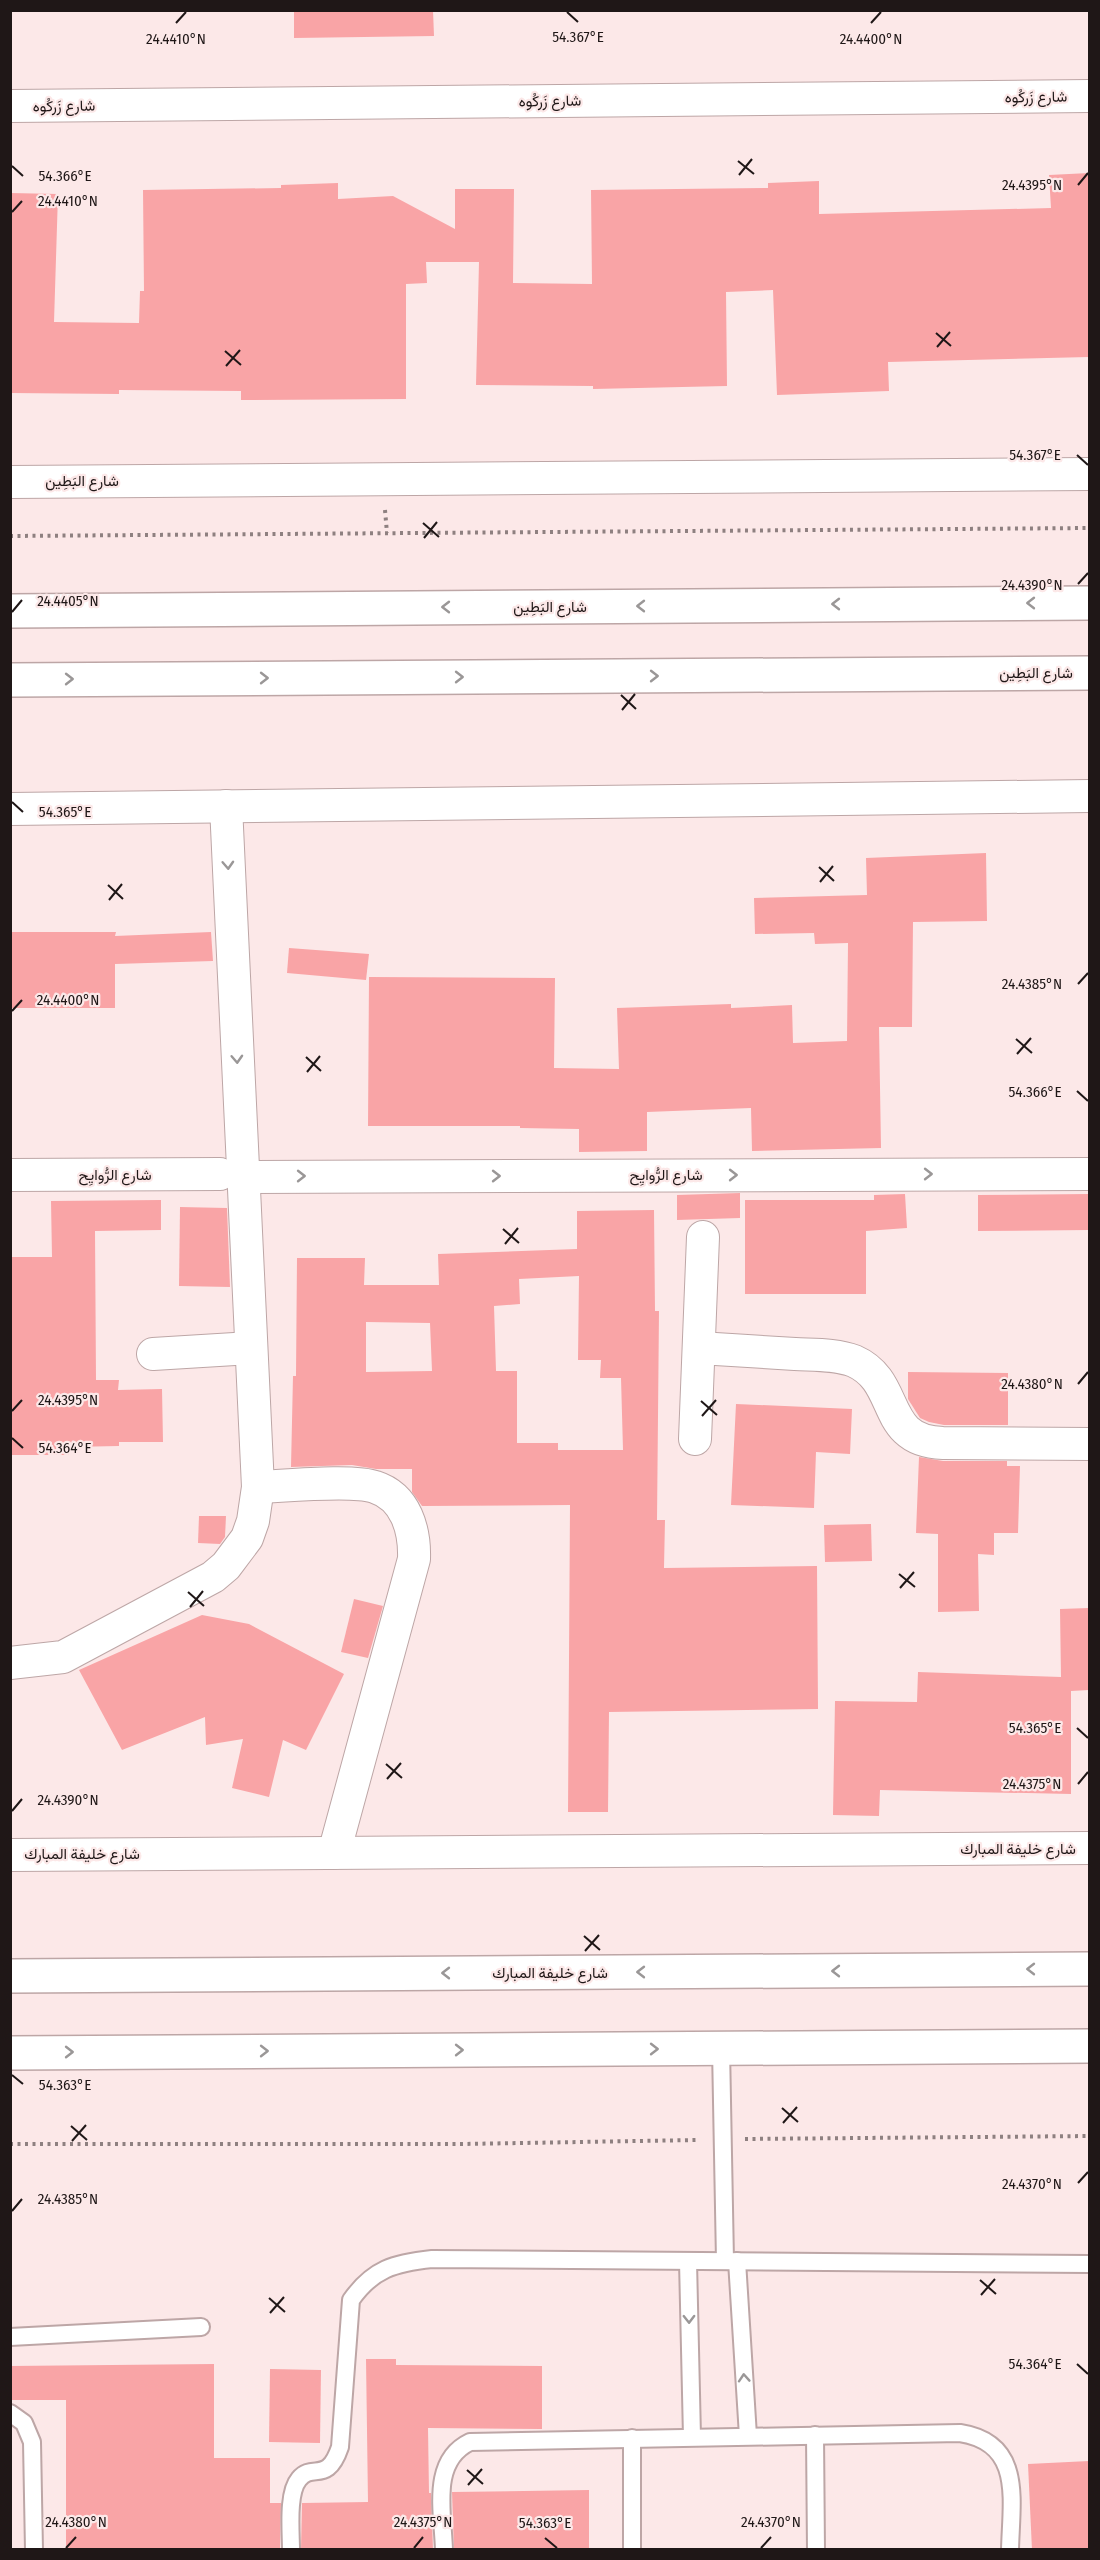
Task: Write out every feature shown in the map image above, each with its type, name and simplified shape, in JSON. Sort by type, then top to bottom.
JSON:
[{"type":"main road","name":"شارع البَطِين","points":[[10,611],[1089,603]]},
{"type":"main road","name":"شارع البَطِين","points":[[10,680],[1089,673]]},
{"type":"main road","name":"شارع خليفة المبارك","points":[[10,1977],[1089,1969]]},
{"type":"main road","points":[[10,2053],[1089,2046]]},
{"type":"street","name":"شارع زَركُوه","points":[[10,106],[1089,96]]},
{"type":"street","name":"شارع البَطِين","points":[[10,482],[1089,474]]},
{"type":"street","points":[[10,809],[1089,796]]},
{"type":"street","points":[[10,1663],[63,1657],[213,1577],[226,1566],[247,1538],[253,1521],[258,1487],[251,1347],[231,1175],[226,806]]},
{"type":"street","name":"شارع الرُّوايِح","points":[[10,1175],[1089,1174]]},
{"type":"street","points":[[695,1439],[703,1237]]},
{"type":"street","points":[[153,1354],[251,1347]]},
{"type":"street","points":[[699,1348],[831,1356],[854,1361],[874,1375],[887,1395],[901,1426],[921,1440],[943,1443],[1089,1444]]},
{"type":"street","points":[[258,1487],[357,1484],[375,1486],[391,1495],[403,1508],[411,1524],[415,1541],[414,1559],[334,1853]]},
{"type":"street","name":"شارع خليفة المبارك","points":[[10,1855],[1089,1848]]},
{"type":"lane","points":[[721,2048],[723,2140],[731,2261],[748,2436]]},
{"type":"lane","points":[[291,2550],[293,2494],[298,2479],[307,2473],[322,2472],[335,2463],[340,2447],[351,2300],[363,2283],[378,2271],[414,2261],[432,2259],[1089,2264]]},
{"type":"lane","points":[[688,2261],[692,2437]]},
{"type":"lane","points":[[10,2337],[201,2327]]},
{"type":"lane","points":[[10,2413],[24,2423],[32,2442],[34,2550]]},
{"type":"lane","points":[[444,2550],[442,2476],[452,2455],[460,2447],[482,2440],[960,2433],[973,2435],[986,2441],[996,2449],[1010,2472],[1012,2486],[1010,2550]]},
{"type":"lane","points":[[815,2435],[816,2550]]},
{"type":"lane","points":[[632,2438],[632,2550]]},
{"type":"path","points":[[10,536],[1089,528]]},
{"type":"path","points":[[10,2144],[461,2144],[1089,2136]]},
{"type":"building","points":[[294,10],[433,10],[434,36],[294,38]]},
{"type":"building","points":[[1089,173],[1089,357],[888,362],[889,391],[777,395],[773,290],[726,292],[727,386],[593,389],[593,386],[476,385],[479,262],[426,262],[427,283],[406,284],[406,399],[241,400],[241,391],[119,390],[119,394],[10,393],[10,193],[58,194],[54,322],[139,323],[140,291],[144,291],[143,190],[281,188],[281,185],[338,183],[338,199],[393,196],[455,229],[455,189],[514,189],[513,283],[592,284],[591,190],[768,188],[768,183],[819,181],[819,214],[1051,208],[1049,175]]},
{"type":"building","points":[[986,853],[987,921],[913,922],[912,1027],[879,1027],[881,1148],[752,1151],[751,1108],[647,1112],[647,1151],[579,1152],[579,1129],[520,1128],[520,1126],[368,1126],[369,977],[555,978],[554,1068],[619,1069],[617,1008],[731,1004],[731,1008],[792,1005],[793,1043],[847,1041],[848,943],[815,944],[814,933],[755,934],[754,898],[867,895],[866,858]]},
{"type":"building","points":[[10,932],[116,932],[115,936],[211,932],[213,961],[115,964],[115,1008],[10,1008]]},
{"type":"building","points":[[289,948],[369,954],[366,980],[287,973]]},
{"type":"building","points":[[740,1193],[740,1218],[677,1220],[677,1195]]},
{"type":"building","points":[[905,1194],[907,1228],[866,1231],[866,1294],[745,1294],[745,1200],[874,1200],[874,1195]]},
{"type":"building","points":[[1089,1194],[1089,1230],[978,1231],[978,1195]]},
{"type":"building","points":[[161,1200],[161,1230],[95,1231],[96,1380],[119,1380],[118,1390],[162,1389],[163,1442],[119,1442],[119,1446],[69,1447],[69,1455],[10,1455],[10,1257],[52,1257],[51,1201]]},
{"type":"building","points":[[180,1207],[227,1208],[230,1287],[179,1286]]},
{"type":"building","points":[[654,1210],[655,1311],[659,1311],[657,1520],[665,1520],[664,1568],[817,1566],[818,1709],[609,1712],[608,1812],[568,1812],[570,1505],[422,1506],[412,1492],[412,1469],[376,1469],[352,1465],[291,1467],[293,1376],[296,1376],[297,1258],[365,1258],[364,1285],[439,1285],[438,1254],[577,1249],[577,1211]],"holes":[[[579,1276],[578,1360],[601,1360],[600,1378],[621,1378],[623,1450],[558,1450],[558,1443],[517,1443],[517,1371],[496,1371],[494,1306],[520,1304],[519,1279]],[[366,1322],[430,1323],[432,1371],[366,1372]]]},
{"type":"building","points":[[908,1372],[1008,1373],[1008,1425],[944,1425],[920,1418],[908,1399]]},
{"type":"building","points":[[736,1404],[852,1409],[850,1454],[816,1452],[814,1508],[731,1505]]},
{"type":"building","points":[[919,1457],[943,1461],[1007,1461],[1007,1466],[1020,1466],[1018,1533],[994,1533],[994,1555],[978,1554],[979,1611],[938,1612],[938,1534],[916,1533]]},
{"type":"building","points":[[199,1516],[226,1516],[225,1537],[220,1544],[198,1543]]},
{"type":"building","points":[[871,1524],[872,1561],[825,1562],[824,1525]]},
{"type":"building","points":[[354,1599],[383,1606],[368,1658],[341,1652]]},
{"type":"building","points":[[1089,1608],[1089,1690],[1071,1691],[1071,1794],[880,1790],[879,1816],[833,1815],[835,1701],[917,1702],[918,1672],[1061,1677],[1060,1609]]},
{"type":"building","points":[[202,1615],[249,1624],[344,1674],[306,1750],[283,1740],[269,1797],[232,1788],[243,1739],[206,1745],[205,1717],[122,1750],[79,1670]]},
{"type":"building","points":[[366,2359],[396,2359],[396,2365],[542,2366],[542,2429],[428,2428],[433,2550],[301,2550],[302,2503],[368,2502]]},
{"type":"building","points":[[214,2364],[214,2458],[270,2458],[270,2503],[281,2503],[280,2550],[66,2550],[66,2400],[10,2400],[10,2366]]},
{"type":"building","points":[[270,2369],[321,2370],[320,2443],[269,2442]]},
{"type":"building","points":[[1089,2461],[1089,2550],[1032,2550],[1028,2464]]},
{"type":"building","points":[[589,2490],[589,2550],[454,2550],[452,2492]]}]
